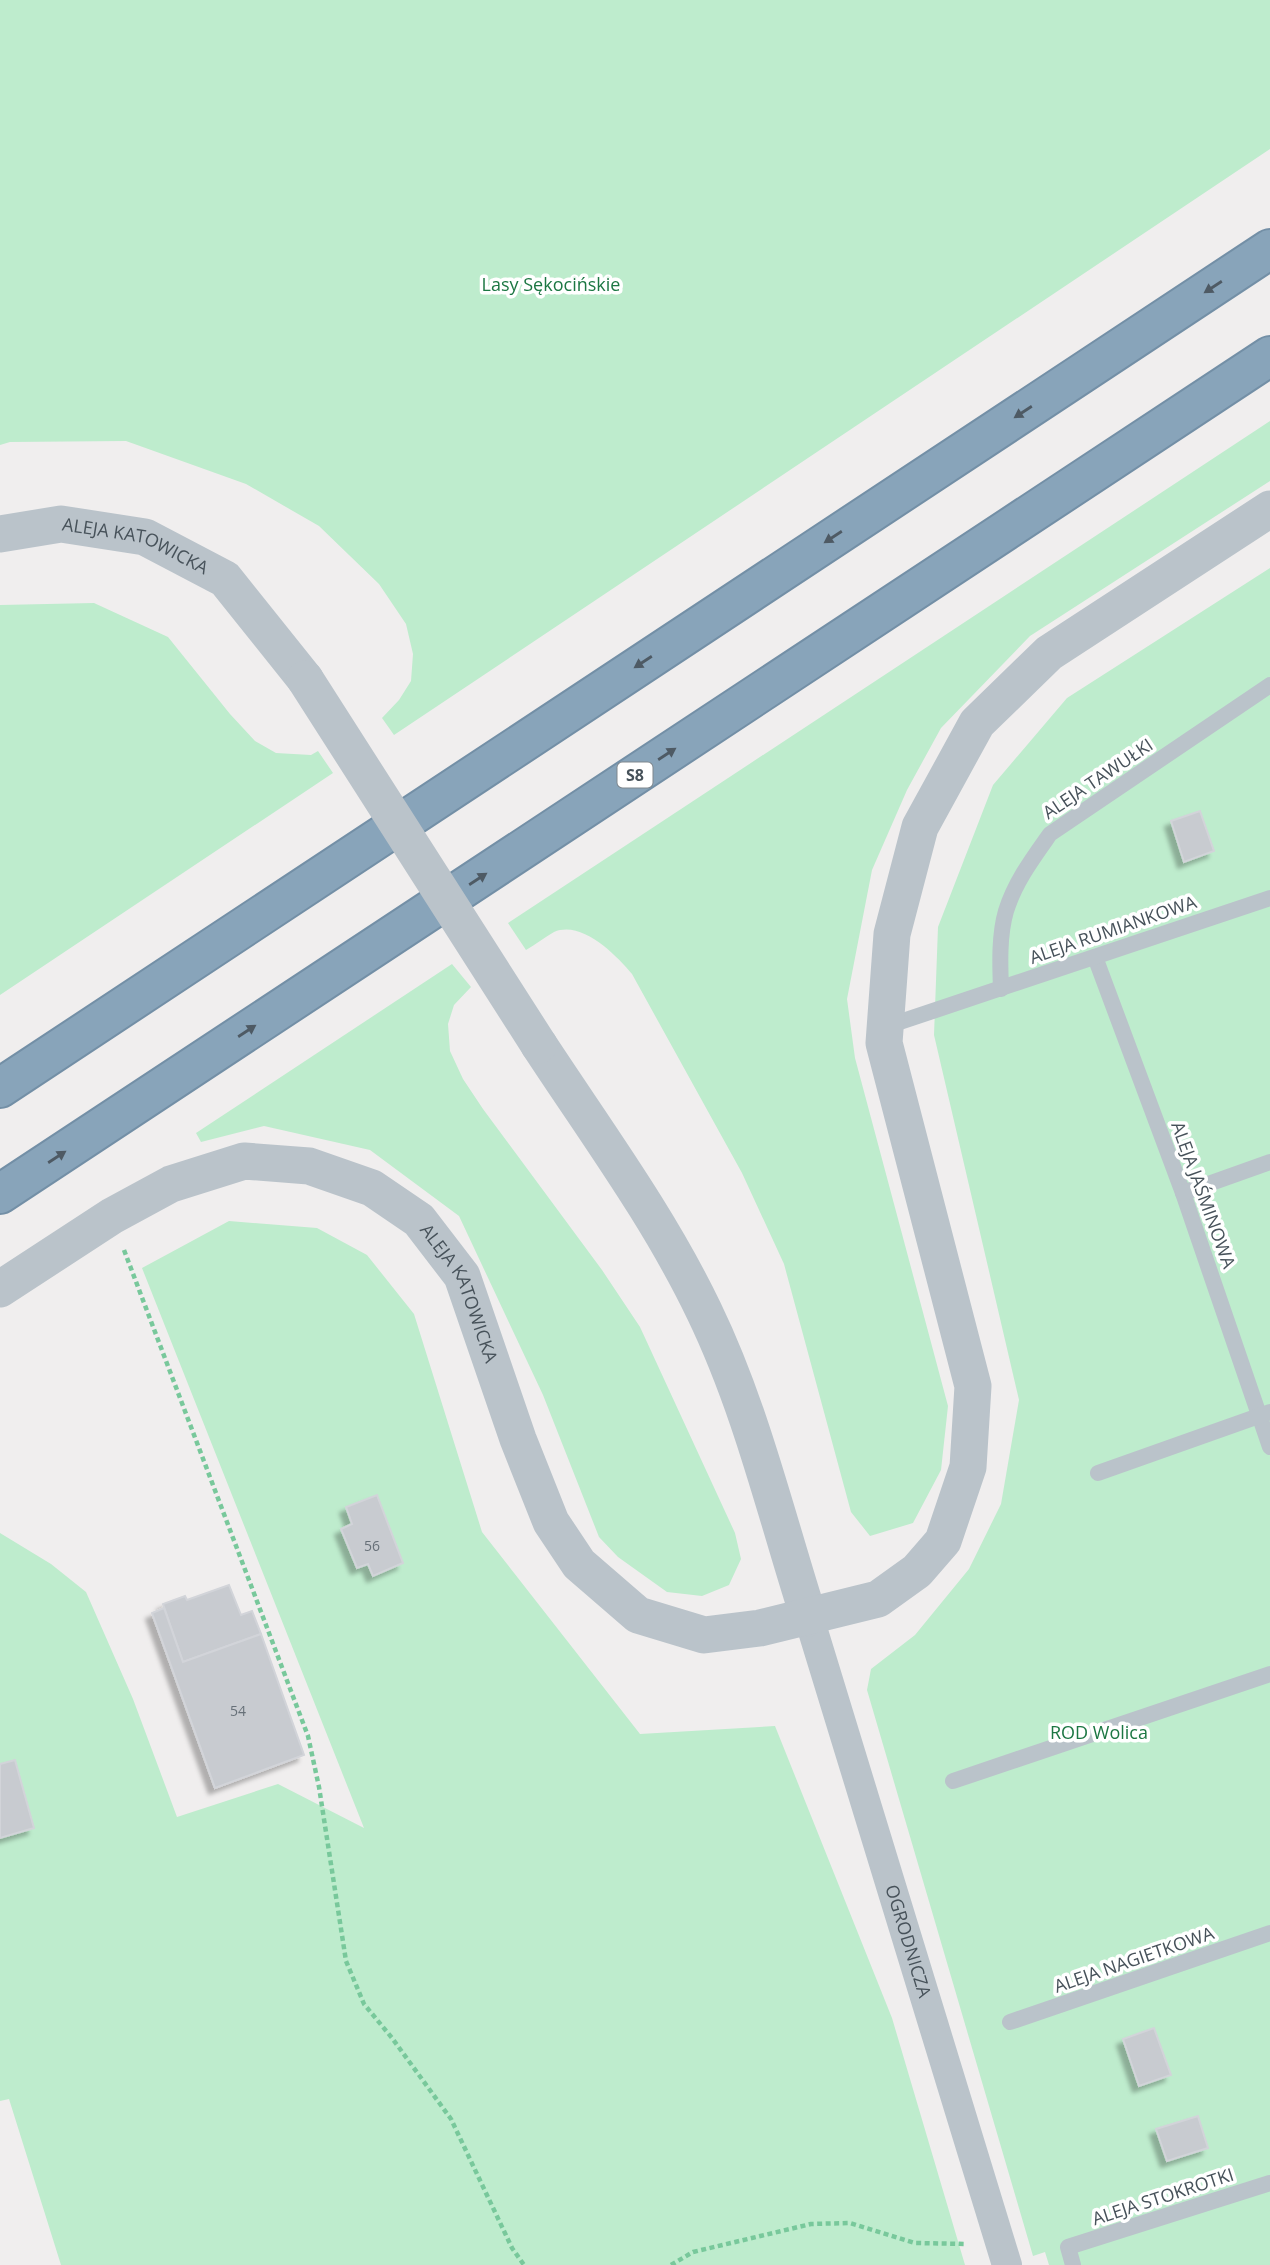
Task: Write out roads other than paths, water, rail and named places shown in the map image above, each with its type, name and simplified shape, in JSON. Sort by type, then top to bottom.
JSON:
[{"type":"highway","points":[[0,1088],[1270,249]]},
{"type":"highway","name":"S8","points":[[0,1194],[1270,356]]},
{"type":"street","name":"ALEJA KATOWICKA","points":[[0,1289],[112,1216],[171,1184],[244,1161],[309,1166],[372,1188],[419,1220],[462,1276],[517,1439],[551,1522],[579,1564],[638,1615],[704,1635],[750,1630],[809,1618],[878,1599],[917,1571],[943,1541],[968,1467],[973,1386],[884,1043],[892,933],[920,827],[977,723],[1049,653],[1270,509]]},
{"type":"street","name":"ALEJA KATOWICKA","points":[[0,534],[61,524],[145,537],[225,579],[305,679],[539,1045],[663,1233],[705,1312],[741,1401],[809,1618]]},
{"type":"street","name":"OGRODNICZA","points":[[809,1618],[1005,2255]]},
{"type":"lane","name":"ALEJA TAWUŁKI","points":[[1001,989],[1000,958],[1006,912],[1025,870],[1050,834],[1270,685]]},
{"type":"lane","name":"ALEJA RUMIANKOWA","points":[[886,1027],[1270,898]]},
{"type":"lane","name":"ALEJA JAŚMINOWA","points":[[1096,957],[1264,1413],[1270,1447]]},
{"type":"lane","points":[[1182,1193],[1270,1162]]},
{"type":"lane","points":[[1098,1473],[1264,1413]]},
{"type":"lane","points":[[953,1781],[1270,1674]]},
{"type":"lane","name":"ALEJA NAGIETKOWA","points":[[1010,2022],[1270,1933]]},
{"type":"lane","name":"ALEJA STOKROTKI","points":[[1073,2265],[1068,2247],[1270,2183]]},
{"type":"park label","name":"Lasy Sękocińskie","points":[[551,285]]},
{"type":"park label","name":"ROD Wolica","points":[[1099,1733]]}]
